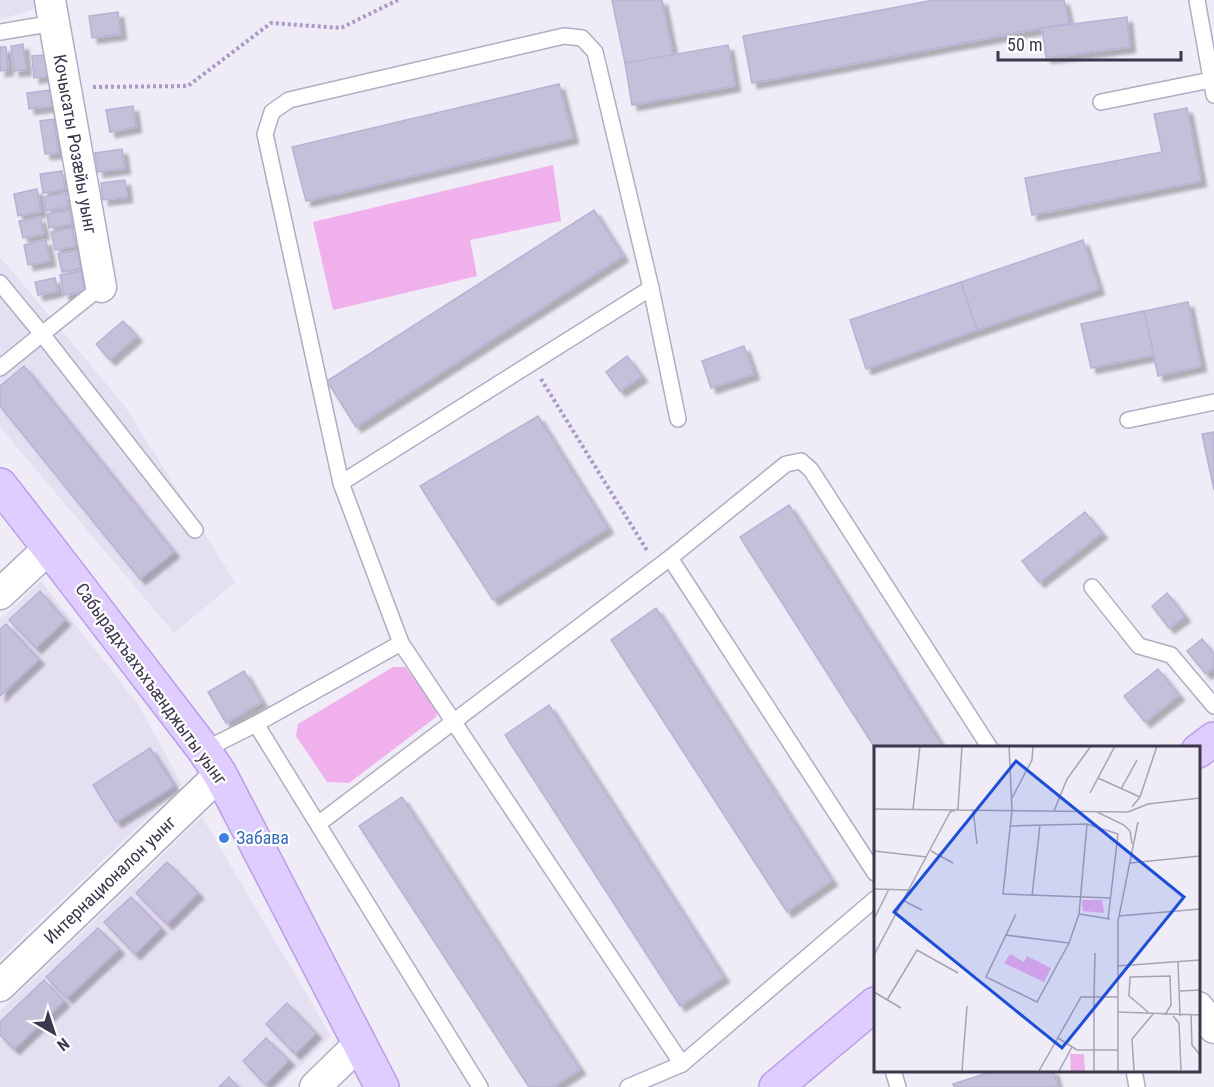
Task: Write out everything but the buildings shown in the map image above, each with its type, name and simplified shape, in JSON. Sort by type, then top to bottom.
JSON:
[{"type":"street","name":"Кочысаты Розæйы уынг","points":[[52,12],[101,287]]},
{"type":"street","name":"Сабырадхъахъхъæнджыты уынг","points":[[0,485],[212,762],[382,1087]]},
{"type":"street","points":[[0,594],[49,548]]},
{"type":"street","points":[[1199,750],[1214,739]]},
{"type":"street","name":"Интернационалон уынг","points":[[0,986],[212,762]]},
{"type":"street","points":[[776,1087],[874,1007]]},
{"type":"street","points":[[1199,1009],[1214,1028]]},
{"type":"street","points":[[315,1087],[360,1042]]},
{"type":"lane","points":[[1101,102],[1213,88],[1197,0]]},
{"type":"lane","points":[[0,32],[52,12]]},
{"type":"lane","points":[[678,419],[651,288],[596,52],[582,38],[564,36],[289,100],[272,112],[265,134],[341,483],[401,643],[682,1064]]},
{"type":"lane","points":[[0,283],[195,530]]},
{"type":"lane","points":[[0,368],[101,287]]},
{"type":"lane","points":[[341,483],[651,288]]},
{"type":"lane","points":[[1128,420],[1214,402]]},
{"type":"lane","points":[[318,824],[664,562],[786,464],[801,461],[811,470],[989,746]]},
{"type":"lane","points":[[664,562],[874,872]]},
{"type":"lane","points":[[1092,586],[1139,646],[1171,655],[1214,705]]},
{"type":"lane","points":[[212,762],[256,724],[401,643]]},
{"type":"lane","points":[[256,724],[480,1087]]},
{"type":"lane","points":[[628,1087],[682,1064],[874,900]]},
{"type":"lane","points":[[893,1072],[898,1087]]},
{"type":"lane","points":[[1134,1072],[1137,1087]]},
{"type":"path","points":[[65,87],[188,86],[271,22],[341,28],[398,0]]},
{"type":"path","points":[[531,363],[664,562]]},
{"type":"shaded area","points":[[0,0],[35,0],[36,9],[0,19]]},
{"type":"shaded area","points":[[553,165],[561,221],[470,240],[477,276],[333,310],[313,222]]},
{"type":"shaded area","points":[[0,257],[124,405],[235,582],[174,633],[0,427]]},
{"type":"shaded area","points":[[41,581],[137,703],[182,784],[0,959],[0,620]]},
{"type":"shaded area","points":[[393,667],[405,667],[438,708],[436,717],[349,783],[327,782],[296,736],[298,724]]},
{"type":"shaded area","points":[[202,817],[331,1036],[279,1087],[0,1087],[0,1011]]},
{"type":"place","name":"Забава","points":[[224,838]]}]
